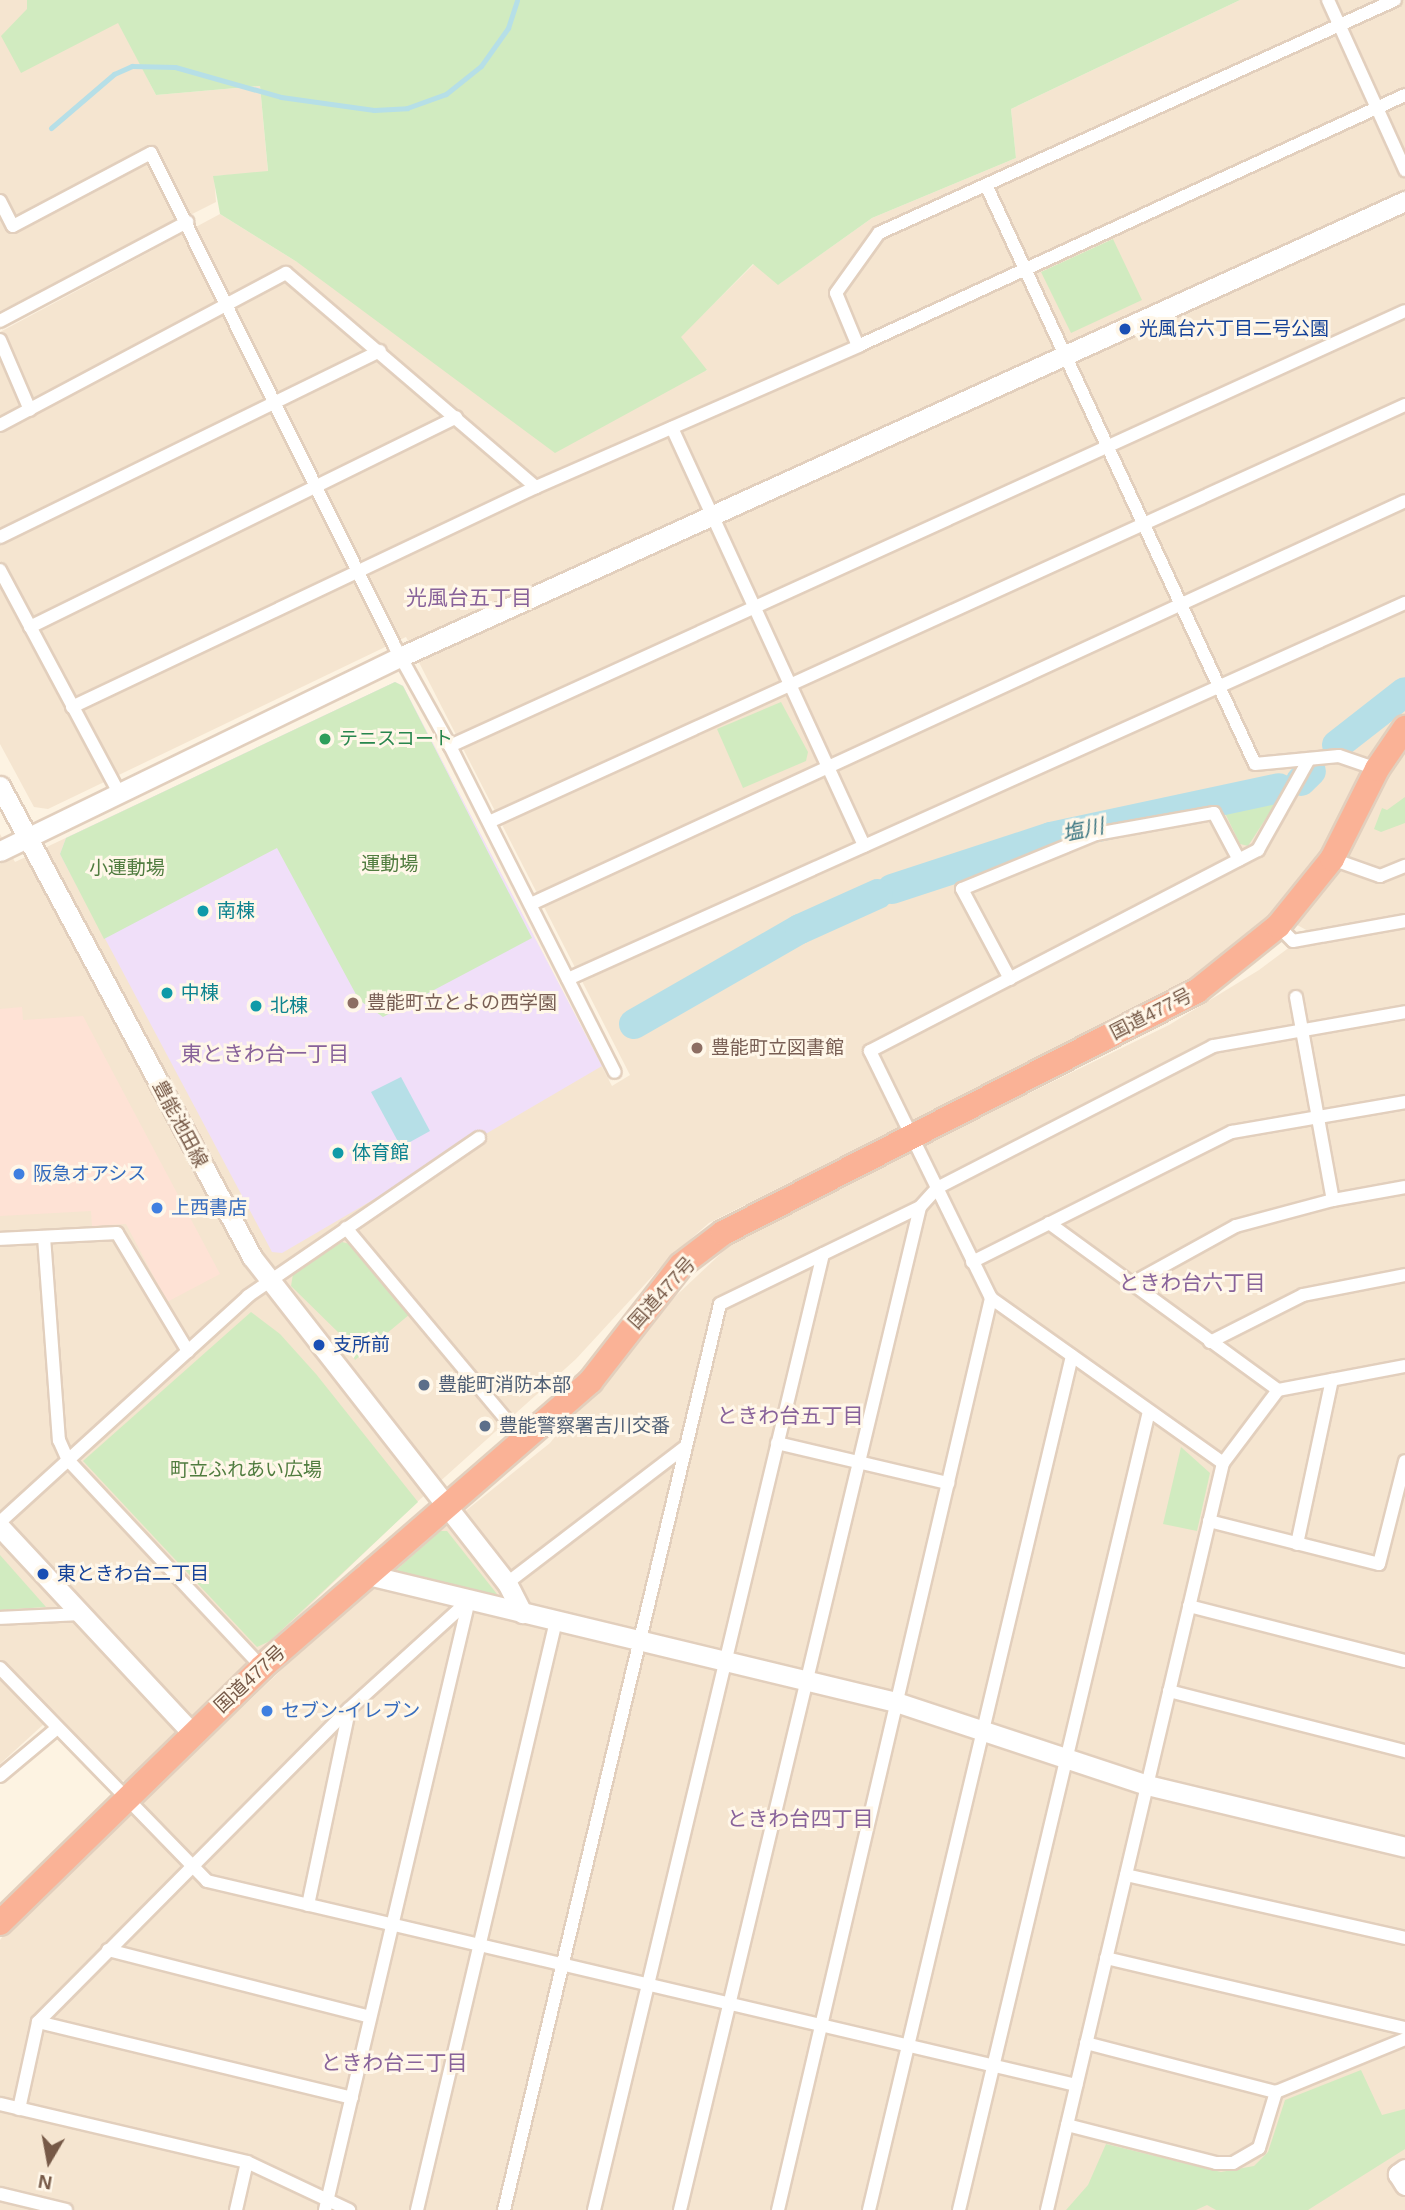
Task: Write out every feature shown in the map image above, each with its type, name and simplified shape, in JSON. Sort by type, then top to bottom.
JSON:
[{"type":"highway","name":"国道477号","points":[[0,1923],[129,1800],[262,1667],[364,1574],[447,1507],[590,1382],[681,1265],[723,1233],[1197,991],[1278,926],[1332,859],[1377,769],[1405,728]]},
{"type":"street","points":[[1328,0],[1405,170]]},
{"type":"street","points":[[858,346],[836,293],[880,233],[1395,0]]},
{"type":"street","points":[[72,707],[358,569],[536,487],[858,346],[1405,95]]},
{"type":"street","points":[[0,201],[13,226],[151,153],[317,484],[400,657],[450,746],[615,1072]]},
{"type":"street","points":[[986,185],[1255,764],[1339,756],[1377,769]]},
{"type":"street","points":[[0,851],[400,657],[1405,201]]},
{"type":"street","points":[[0,321],[187,222]]},
{"type":"street","points":[[0,425],[225,303],[286,273],[536,487]]},
{"type":"street","points":[[450,746],[1405,311]]},
{"type":"street","points":[[0,340],[30,410]]},
{"type":"street","points":[[0,537],[380,351]]},
{"type":"street","points":[[489,822],[1405,405]]},
{"type":"street","points":[[30,627],[456,417]]},
{"type":"street","points":[[672,428],[864,846]]},
{"type":"street","points":[[531,904],[1405,501]]},
{"type":"street","points":[[0,570],[118,793]]},
{"type":"street","points":[[568,979],[1405,603]]},
{"type":"street","points":[[1223,1463],[991,1298],[870,1051],[1258,850],[1309,759]]},
{"type":"street","name":"豊能池田線","points":[[0,786],[267,1282],[507,1583],[522,1613]]},
{"type":"street","points":[[1010,979],[962,889],[1096,834],[1214,813],[1238,860]]},
{"type":"street","points":[[1332,859],[1380,876],[1405,866]]},
{"type":"street","points":[[1278,926],[1293,942],[1405,922]]},
{"type":"street","points":[[1296,997],[1333,1200]]},
{"type":"street","points":[[504,2210],[720,1304],[920,1207],[937,1188],[1213,1046],[1405,1012]]},
{"type":"street","points":[[972,1262],[1232,1132],[1405,1102]]},
{"type":"street","points":[[193,1734],[0,1524],[267,1282],[479,1138]]},
{"type":"street","points":[[1129,1285],[1236,1226],[1333,1200],[1405,1187]]},
{"type":"street","points":[[680,2210],[920,1207]]},
{"type":"street","points":[[1049,1223],[1129,1285],[1278,1390]]},
{"type":"street","points":[[346,1228],[524,1441]]},
{"type":"street","points":[[0,1239],[117,1233],[188,1351]]},
{"type":"street","points":[[44,1237],[59,1440],[68,1460],[262,1667]]},
{"type":"street","points":[[594,2210],[823,1254]]},
{"type":"street","points":[[1210,1342],[1303,1295],[1405,1275]]},
{"type":"street","points":[[778,2210],[991,1298]]},
{"type":"street","points":[[869,2210],[1072,1356]]},
{"type":"street","points":[[1047,2210],[1223,1463],[1278,1390],[1405,1366]]},
{"type":"street","points":[[1297,1544],[1332,1380]]},
{"type":"street","points":[[960,2210],[1149,1411]]},
{"type":"street","points":[[778,1443],[948,1483]]},
{"type":"street","points":[[507,1583],[686,1446]]},
{"type":"street","points":[[1209,1521],[1378,1564],[1405,1461]]},
{"type":"street","points":[[364,1574],[896,1703],[1147,1785],[1405,1847]]},
{"type":"street","points":[[19,2109],[38,2022],[349,1709],[469,1600]]},
{"type":"street","points":[[326,2205],[469,1600]]},
{"type":"street","points":[[1189,1606],[1405,1661]]},
{"type":"street","points":[[0,1618],[80,1614]]},
{"type":"street","points":[[417,2210],[556,1621]]},
{"type":"street","points":[[0,1668],[56,1729],[207,1881],[1076,2085]]},
{"type":"street","points":[[1169,1691],[1405,1751]]},
{"type":"street","points":[[308,1905],[349,1709]]},
{"type":"street","points":[[0,1776],[56,1729]]},
{"type":"street","points":[[1126,1875],[1405,1937]]},
{"type":"street","points":[[108,1950],[370,2017]]},
{"type":"street","points":[[1106,1958],[1405,2028]]},
{"type":"street","points":[[38,2022],[352,2098]]},
{"type":"street","points":[[1086,2043],[1276,2092],[1405,2039]]},
{"type":"street","points":[[1067,2125],[1216,2164],[1233,2163],[1259,2148],[1276,2092]]},
{"type":"street","points":[[0,2104],[247,2162],[326,2205],[349,2210]]},
{"type":"street","points":[[236,2210],[247,2162]]},
{"type":"street","points":[[1405,2169],[1398,2174],[1405,2185]]},
{"type":"street","points":[[0,2194],[66,2210]]},
{"type":"shaded area","points":[[0,0],[27,0],[27,9],[119,23],[156,95],[260,86],[268,172],[214,176],[216,202],[0,311]]},
{"type":"shaded area","points":[[1240,0],[1405,0],[1405,2210],[0,2210],[0,1940],[6,1932],[356,1599],[550,1443],[646,1324],[731,1244],[838,1186],[1169,1025],[1259,970],[1310,932],[1273,912],[1236,948],[1166,994],[709,1223],[670,1257],[576,1359],[416,1503],[127,1781],[118,1780],[56,1713],[0,1764],[0,834],[15,862],[395,682],[403,686],[612,1086],[630,1075],[406,637],[48,809],[34,807],[0,744],[0,332],[220,214],[297,262],[707,371],[680,337],[754,264],[779,284],[872,218],[1016,158],[1011,109]]},
{"type":"shaded area","name":"豊能町立とよの西学園","points":[[395,682],[403,686],[602,1066],[282,1253],[272,1252],[60,854],[66,838]]},
{"type":"shaded area","points":[[22,1007],[23,1020],[83,1016],[220,1274],[167,1302],[126,1224],[92,1226],[91,1211],[0,1216],[0,1009]]},
{"type":"green space","points":[[27,0],[1240,0],[1011,109],[1016,158],[872,218],[778,285],[753,264],[681,337],[707,370],[555,453],[297,262],[220,214],[213,176],[268,171],[260,86],[156,95],[118,23],[21,73],[1,36],[27,9]]},
{"type":"green space","points":[[1113,239],[1142,300],[1071,333],[1041,272]]},
{"type":"green space","name":"運動場","points":[[395,682],[403,686],[532,938],[383,1017],[359,1000],[277,848],[104,939],[60,854],[66,838]]},
{"type":"green space","points":[[781,702],[808,752],[806,761],[743,788],[717,729]]},
{"type":"green space","points":[[1277,791],[1282,794],[1248,846],[1240,844],[1220,803]]},
{"type":"green space","points":[[1405,797],[1405,823],[1381,832],[1374,829],[1382,808],[1387,810]]},
{"type":"green space","points":[[342,1242],[354,1245],[410,1314],[355,1360],[344,1338],[291,1286],[293,1274]]},
{"type":"green space","name":"町立ふれあい広場","points":[[251,1312],[280,1334],[316,1374],[418,1502],[270,1641],[257,1647],[83,1461]]},
{"type":"green space","points":[[1181,1447],[1210,1473],[1197,1531],[1163,1524]]},
{"type":"green space","points":[[440,1531],[447,1531],[497,1594],[488,1601],[394,1572]]},
{"type":"green space","points":[[0,1555],[46,1607],[0,1610]]},
{"type":"green space","points":[[1361,2070],[1382,2115],[1405,2109],[1405,2149],[1308,2210],[1216,2210],[1207,2205],[1196,2210],[1066,2210],[1088,2185],[1106,2144],[1221,2172],[1254,2166],[1268,2152],[1285,2100]]},
{"type":"water","points":[[401,1077],[430,1131],[401,1147],[371,1092]]},
{"type":"waterway","points":[[51,128],[114,74],[132,66],[175,67],[281,97],[374,110],[407,108],[446,94],[481,66],[508,28],[517,0]]},
{"type":"waterway","name":"塩川","points":[[1337,745],[1405,692]]},
{"type":"waterway","name":"塩川","points":[[1301,781],[1311,771]]},
{"type":"waterway","name":"塩川","points":[[892,889],[1051,837],[1279,788]]},
{"type":"waterway","name":"塩川","points":[[634,1024],[800,929],[878,894]]},
{"type":"place","name":"光風台六丁目二号公園","points":[[1125,329]]},
{"type":"place","name":"テニスコート","points":[[325,739]]},
{"type":"place","name":"南棟","points":[[203,911]]},
{"type":"place","name":"中棟","points":[[167,993]]},
{"type":"place","name":"豊能町立とよの西学園","points":[[353,1003]]},
{"type":"place","name":"北棟","points":[[256,1006]]},
{"type":"place","name":"豊能町立図書館","points":[[697,1048]]},
{"type":"place","name":"体育館","points":[[338,1153]]},
{"type":"place","name":"阪急オアシス","points":[[19,1174]]},
{"type":"place","name":"上西書店","points":[[157,1208]]},
{"type":"place","name":"支所前","points":[[319,1345]]},
{"type":"place","name":"豊能町消防本部","points":[[424,1385]]},
{"type":"place","name":"豊能警察署吉川交番","points":[[485,1426]]},
{"type":"place","name":"東ときわ台二丁目","points":[[43,1574]]},
{"type":"place","name":"セブン-イレブン","points":[[267,1711]]},
{"type":"district","name":"光風台五丁目","points":[[469,598]]},
{"type":"district","name":"東ときわ台一丁目","points":[[265,1054]]},
{"type":"district","name":"ときわ台六丁目","points":[[1192,1283]]},
{"type":"district","name":"ときわ台五丁目","points":[[790,1416]]},
{"type":"district","name":"ときわ台四丁目","points":[[800,1819]]},
{"type":"district","name":"ときわ台三丁目","points":[[394,2063]]},
{"type":"park label","name":"小運動場","points":[[127,868]]}]
